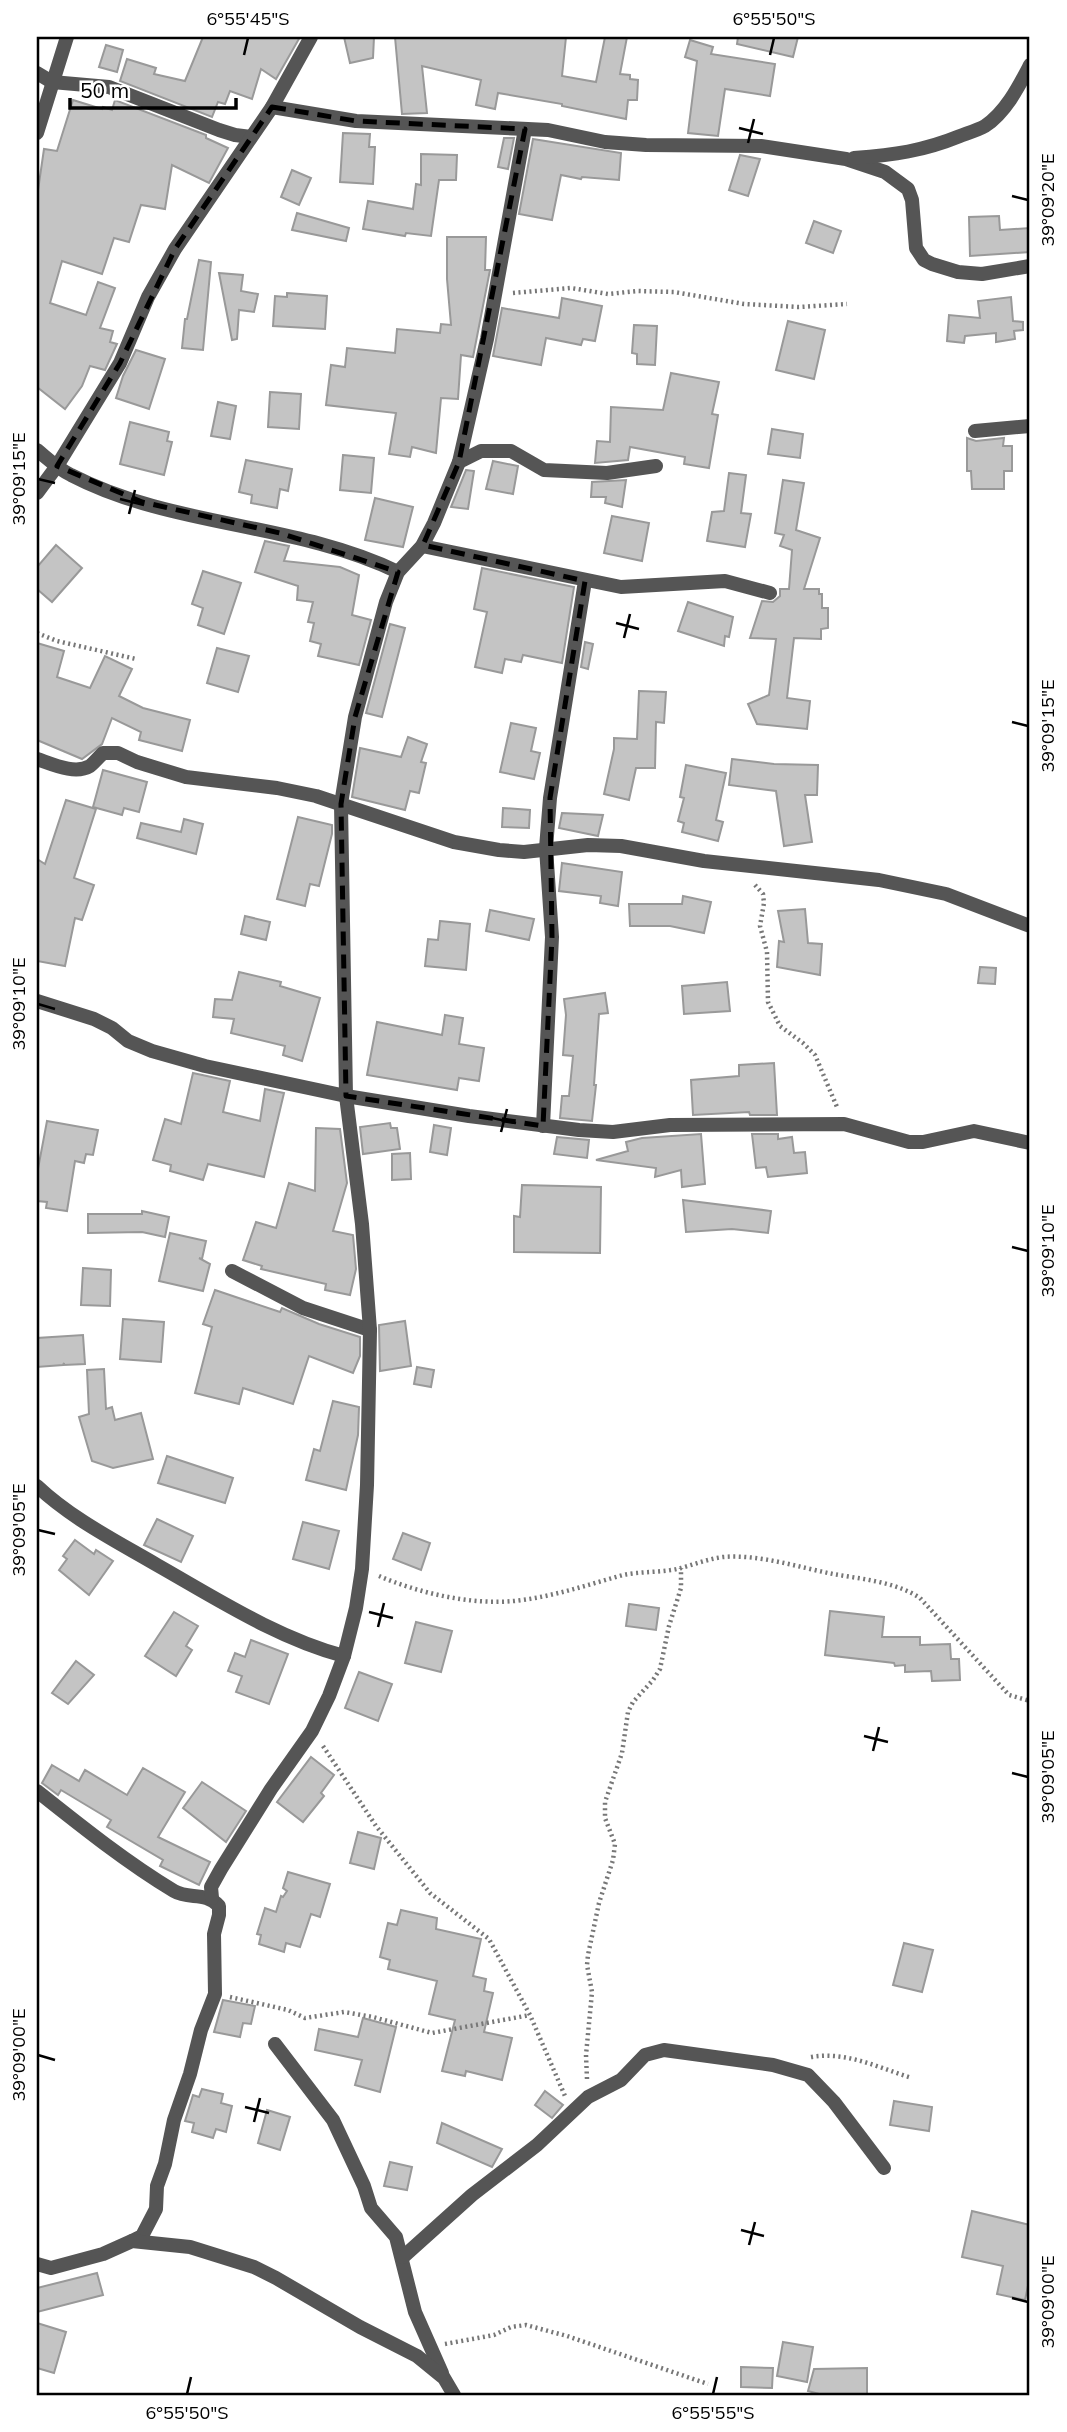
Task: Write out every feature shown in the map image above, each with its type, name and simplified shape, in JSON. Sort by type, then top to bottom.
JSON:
[{"type":"street","points":[[37,133],[67,37]]},
{"type":"street","points":[[37,493],[57,466],[120,363],[148,297],[175,249],[272,107],[311,37]]},
{"type":"street","points":[[846,159],[903,154],[939,145],[985,126],[1005,106],[1021,84],[1030,65]]},
{"type":"street","points":[[37,73],[52,82],[109,87],[235,135],[251,137]]},
{"type":"street","points":[[272,107],[356,121],[548,130],[605,142],[691,147],[761,146],[846,159],[885,172],[908,189],[912,200],[916,248],[924,260],[958,272],[982,274],[1030,266]]},
{"type":"street","points":[[37,2264],[51,2268],[103,2254],[132,2241],[142,2236],[156,2208],[157,2186],[165,2164],[174,2120],[190,2074],[201,2030],[215,1994],[214,1934],[219,1906],[212,1898],[211,1887],[271,1790],[312,1731],[329,1696],[352,1629],[362,1569],[367,1485],[370,1330],[362,1224],[346,1096],[341,804],[355,717],[371,654],[398,572],[422,546],[459,462],[484,353],[525,129]]},
{"type":"street","points":[[975,431],[1030,426]]},
{"type":"street","points":[[37,450],[70,475],[142,502],[280,533],[352,553],[398,572]]},
{"type":"street","points":[[459,462],[481,451],[511,451],[544,470],[607,473],[656,466]]},
{"type":"street","points":[[422,546],[621,587],[725,582],[770,593]]},
{"type":"street","points":[[543,1126],[552,937],[546,848],[550,798],[585,580]]},
{"type":"street","points":[[37,760],[81,769],[90,766],[103,753],[118,753],[136,762],[186,777],[277,788],[316,796],[454,842],[524,852],[588,845],[621,846],[704,861],[892,883],[946,894],[1030,926]]},
{"type":"street","points":[[37,1001],[94,1019],[112,1028],[128,1041],[152,1051],[205,1066],[346,1096],[543,1126],[613,1132],[670,1125],[844,1124],[909,1142],[923,1142],[974,1131],[1030,1143]]},
{"type":"street","points":[[232,1270],[303,1308],[370,1330]]},
{"type":"street","points":[[37,1486],[51,1499],[107,1537],[210,1596],[286,1635],[344,1656]]},
{"type":"street","points":[[37,1791],[130,1862],[177,1893],[212,1898]]},
{"type":"street","points":[[275,2044],[333,2120],[364,2186],[371,2208],[392,2230],[403,2257],[415,2312],[454,2395]]},
{"type":"street","points":[[403,2257],[472,2195],[537,2145],[588,2097],[621,2080],[645,2055],[664,2050],[785,2067],[808,2076],[834,2102],[884,2168]]},
{"type":"street","points":[[132,2241],[190,2247],[254,2267],[360,2328],[417,2356],[444,2378]]},
{"type":"path","points":[[495,293],[524,294],[570,288],[608,294],[674,292],[744,304],[799,307],[847,304]]},
{"type":"path","points":[[37,633],[57,641],[136,659]]},
{"type":"path","points":[[735,864],[763,894],[760,926],[768,951],[767,988],[772,1013],[780,1026],[816,1055],[844,1124]]},
{"type":"path","points":[[362,1569],[389,1580],[467,1601],[513,1601],[560,1593],[626,1574],[681,1568],[697,1562],[740,1556],[845,1576],[910,1591],[920,1598],[1009,1695],[1030,1701]]},
{"type":"path","points":[[588,2097],[586,2055],[592,1992],[588,1955],[615,1844],[605,1818],[605,1802],[622,1753],[628,1712],[660,1669],[681,1588],[681,1568]]},
{"type":"path","points":[[312,1731],[376,1826],[430,1894],[489,1939],[530,2015],[572,2112]]},
{"type":"path","points":[[215,1994],[288,2010],[304,2018],[344,2012],[432,2033],[530,2015]]},
{"type":"path","points":[[785,2067],[795,2061],[835,2055],[854,2058],[912,2078]]},
{"type":"path","points":[[431,2347],[494,2336],[511,2327],[526,2325],[567,2336],[708,2384]]},
{"type":"highlighted area","points":[[272,107],[356,121],[525,129],[459,462],[423,545],[585,581],[550,798],[552,937],[543,1126],[346,1096],[341,804],[355,717],[398,572],[280,533],[142,502],[57,466],[120,363],[175,249]]},
{"type":"building","points":[[203,37],[300,37],[276,79],[261,69],[252,99],[230,91],[225,104],[218,102],[212,117],[120,81],[127,59],[156,68],[154,74],[185,81]]},
{"type":"building","points":[[344,37],[374,37],[373,58],[350,63]]},
{"type":"building","points":[[395,37],[566,37],[562,76],[596,82],[605,37],[627,37],[620,74],[630,75],[630,79],[638,80],[637,100],[628,100],[626,119],[498,93],[495,109],[476,105],[481,80],[422,66],[427,113],[402,114]]},
{"type":"building","points":[[738,37],[798,37],[793,57],[737,44]]},
{"type":"building","points":[[690,40],[713,47],[711,54],[775,64],[770,96],[725,89],[718,136],[688,133],[697,61],[685,57]]},
{"type":"building","points":[[106,45],[123,50],[117,72],[99,67]]},
{"type":"building","points":[[73,100],[112,110],[115,100],[206,135],[206,138],[228,148],[209,183],[172,165],[165,209],[141,205],[129,242],[114,238],[102,274],[62,261],[50,303],[86,315],[98,282],[115,288],[100,328],[113,331],[110,342],[117,344],[105,370],[90,366],[82,386],[65,409],[37,387],[37,197],[44,149],[57,151]]},
{"type":"building","points":[[343,133],[370,134],[369,147],[375,147],[373,184],[340,182]]},
{"type":"building","points":[[504,138],[514,138],[508,169],[498,167]]},
{"type":"building","points":[[533,139],[621,153],[619,180],[581,179],[561,175],[552,220],[519,214]]},
{"type":"building","points":[[421,154],[457,155],[456,180],[439,180],[431,236],[406,233],[405,236],[363,229],[368,201],[413,209],[416,184],[421,185]]},
{"type":"building","points":[[740,155],[760,159],[748,196],[729,190]]},
{"type":"building","points":[[292,170],[311,178],[299,205],[281,197]]},
{"type":"building","points":[[297,213],[349,228],[346,241],[292,230]]},
{"type":"building","points":[[999,216],[1000,230],[1030,228],[1030,252],[970,256],[969,217]]},
{"type":"building","points":[[814,221],[841,231],[833,253],[806,243]]},
{"type":"building","points":[[447,237],[486,237],[485,270],[490,270],[473,357],[461,355],[458,399],[441,398],[436,453],[412,447],[410,457],[389,454],[396,413],[326,405],[331,365],[345,367],[347,348],[395,353],[397,329],[440,333],[441,324],[451,325]]},
{"type":"building","points":[[199,260],[211,262],[203,350],[182,348],[185,319]]},
{"type":"building","points":[[219,273],[243,275],[241,291],[258,294],[254,312],[239,310],[237,339],[232,340]]},
{"type":"building","points":[[287,293],[327,296],[325,329],[273,326],[275,296],[287,297]]},
{"type":"building","points":[[1011,297],[1013,321],[1023,322],[1023,330],[1014,331],[1015,339],[996,342],[996,333],[965,336],[964,343],[947,341],[949,315],[980,318],[978,301]]},
{"type":"building","points":[[562,298],[602,306],[595,341],[583,339],[581,345],[546,338],[541,365],[493,356],[502,308],[559,318]]},
{"type":"building","points":[[788,321],[825,330],[814,379],[776,370]]},
{"type":"building","points":[[634,325],[657,326],[655,365],[637,364],[637,354],[632,353]]},
{"type":"building","points":[[136,350],[165,359],[149,409],[116,398]]},
{"type":"building","points":[[671,373],[719,382],[712,414],[718,415],[709,468],[684,464],[685,457],[630,447],[628,460],[595,463],[597,441],[610,442],[611,407],[663,410]]},
{"type":"building","points":[[270,392],[301,394],[299,429],[268,427]]},
{"type":"building","points":[[218,402],[236,406],[230,439],[211,436]]},
{"type":"building","points":[[130,422],[169,432],[167,441],[172,442],[164,475],[120,464]]},
{"type":"building","points":[[772,429],[803,434],[800,458],[768,454]]},
{"type":"building","points":[[967,438],[976,441],[1004,438],[1003,446],[1012,446],[1012,471],[1004,471],[1004,489],[972,489],[971,471],[967,471]]},
{"type":"building","points":[[343,455],[374,458],[371,493],[340,490]]},
{"type":"building","points":[[246,460],[292,469],[288,491],[280,489],[277,508],[251,503],[252,495],[239,492]]},
{"type":"building","points":[[493,461],[518,466],[513,494],[486,489]]},
{"type":"building","points":[[466,470],[474,471],[468,509],[451,507]]},
{"type":"building","points":[[729,473],[746,475],[741,513],[751,514],[745,547],[707,541],[712,512],[724,511]]},
{"type":"building","points":[[626,480],[622,507],[605,503],[606,497],[591,497],[592,482]]},
{"type":"building","points":[[783,480],[804,483],[796,530],[820,538],[804,589],[819,589],[819,594],[822,594],[822,608],[828,608],[828,628],[821,629],[821,639],[794,638],[787,698],[810,701],[807,729],[757,724],[748,704],[769,695],[776,639],[750,638],[762,601],[773,602],[780,596],[780,589],[789,589],[792,550],[780,546],[784,535],[775,533]]},
{"type":"building","points":[[375,498],[413,507],[403,547],[365,540]]},
{"type":"building","points":[[612,516],[649,523],[642,561],[604,553]]},
{"type":"building","points":[[265,541],[289,546],[284,561],[340,567],[359,575],[352,615],[371,620],[359,665],[318,656],[321,644],[310,641],[314,623],[308,622],[313,602],[297,600],[298,586],[255,572]]},
{"type":"building","points":[[56,545],[82,568],[52,602],[37,589],[37,567]]},
{"type":"building","points":[[482,568],[574,587],[562,663],[523,655],[521,662],[505,659],[502,673],[475,667],[487,612],[474,609]]},
{"type":"building","points":[[203,571],[241,583],[224,634],[198,625],[203,608],[192,604]]},
{"type":"building","points":[[688,602],[733,617],[729,637],[725,636],[724,646],[678,631]]},
{"type":"building","points":[[390,624],[405,628],[382,717],[366,713]]},
{"type":"building","points":[[585,642],[593,644],[588,669],[581,667]]},
{"type":"building","points":[[37,643],[64,651],[57,677],[90,688],[105,656],[132,669],[119,696],[143,708],[190,720],[182,751],[139,740],[141,732],[112,718],[102,744],[82,759],[37,740]]},
{"type":"building","points":[[217,648],[249,656],[238,692],[207,683]]},
{"type":"building","points":[[639,691],[666,692],[664,723],[656,722],[655,768],[636,768],[629,800],[604,794],[614,738],[637,739]]},
{"type":"building","points":[[511,723],[536,728],[531,751],[540,753],[534,779],[500,772]]},
{"type":"building","points":[[408,737],[427,744],[421,762],[426,763],[419,793],[410,791],[405,810],[352,797],[360,748],[401,757]]},
{"type":"building","points":[[732,759],[818,765],[817,795],[805,795],[812,842],[784,846],[776,791],[729,785]]},
{"type":"building","points":[[686,765],[726,773],[716,820],[723,822],[718,841],[682,832],[684,823],[678,821],[684,798],[680,797]]},
{"type":"building","points":[[103,770],[147,782],[139,812],[124,808],[122,815],[93,807]]},
{"type":"building","points":[[66,800],[96,809],[74,878],[94,885],[82,920],[75,918],[65,966],[37,961],[37,859],[45,864]]},
{"type":"building","points":[[503,808],[530,810],[529,828],[502,827]]},
{"type":"building","points":[[562,813],[603,815],[598,836],[559,828]]},
{"type":"building","points":[[298,817],[332,825],[319,886],[310,884],[305,906],[277,899]]},
{"type":"building","points":[[184,819],[203,824],[196,854],[137,838],[141,823],[181,832]]},
{"type":"building","points":[[562,863],[622,872],[618,906],[600,903],[601,896],[559,891]]},
{"type":"building","points":[[683,896],[711,902],[704,933],[670,926],[630,926],[629,904],[682,904]]},
{"type":"building","points":[[805,909],[808,943],[822,944],[820,975],[777,967],[779,941],[784,942],[778,911]]},
{"type":"building","points":[[490,910],[534,919],[529,940],[486,931]]},
{"type":"building","points":[[245,916],[270,922],[266,940],[241,934]]},
{"type":"building","points":[[440,921],[470,924],[466,970],[425,966],[428,939],[438,940]]},
{"type":"building","points":[[980,967],[996,968],[995,984],[978,983]]},
{"type":"building","points":[[239,972],[281,982],[280,986],[320,998],[302,1061],[283,1055],[285,1046],[231,1033],[234,1019],[213,1017],[215,999],[232,1000]]},
{"type":"building","points":[[727,982],[730,1011],[684,1014],[682,986]]},
{"type":"building","points":[[605,993],[608,1013],[599,1014],[592,1121],[560,1118],[562,1096],[569,1096],[573,1056],[563,1055],[566,1015],[564,999]]},
{"type":"building","points":[[445,1015],[463,1018],[459,1044],[484,1048],[479,1081],[459,1078],[457,1090],[367,1075],[377,1022],[442,1035]]},
{"type":"building","points":[[774,1063],[777,1115],[750,1115],[749,1112],[693,1115],[691,1080],[739,1076],[739,1065]]},
{"type":"building","points":[[193,1073],[230,1081],[223,1112],[260,1121],[265,1089],[284,1093],[264,1177],[208,1164],[203,1180],[170,1171],[171,1165],[153,1160],[165,1119],[181,1124]]},
{"type":"building","points":[[47,1121],[98,1130],[93,1155],[86,1154],[84,1163],[75,1161],[67,1211],[46,1208],[47,1202],[37,1201],[37,1174]]},
{"type":"building","points":[[390,1123],[391,1128],[397,1128],[400,1149],[363,1154],[360,1127]]},
{"type":"building","points":[[434,1125],[451,1128],[447,1155],[430,1152]]},
{"type":"building","points":[[316,1128],[340,1129],[347,1183],[333,1231],[353,1235],[356,1269],[350,1295],[325,1290],[326,1284],[261,1269],[262,1266],[243,1260],[256,1222],[276,1228],[289,1183],[315,1191]]},
{"type":"building","points":[[701,1134],[705,1184],[682,1187],[681,1170],[655,1177],[656,1168],[596,1160],[628,1151],[626,1142],[642,1138]]},
{"type":"building","points":[[752,1134],[778,1134],[778,1139],[792,1137],[794,1153],[805,1152],[807,1173],[768,1177],[766,1167],[756,1168]]},
{"type":"building","points":[[557,1137],[589,1140],[587,1158],[554,1154]]},
{"type":"building","points":[[410,1153],[411,1179],[392,1180],[392,1154]]},
{"type":"building","points":[[522,1185],[601,1187],[600,1253],[514,1252],[514,1216],[520,1217]]},
{"type":"building","points":[[683,1200],[771,1211],[768,1233],[732,1229],[686,1232]]},
{"type":"building","points":[[142,1211],[169,1217],[165,1237],[142,1232],[88,1233],[88,1214],[142,1214]]},
{"type":"building","points":[[170,1233],[206,1241],[202,1259],[199,1258],[210,1264],[203,1291],[159,1281]]},
{"type":"building","points":[[83,1268],[111,1270],[110,1306],[81,1305]]},
{"type":"building","points":[[215,1290],[280,1312],[282,1308],[319,1324],[360,1337],[360,1356],[353,1373],[309,1356],[293,1404],[243,1388],[239,1404],[195,1393],[212,1327],[203,1324]]},
{"type":"building","points":[[123,1319],[164,1322],[161,1362],[120,1359]]},
{"type":"building","points":[[405,1321],[411,1366],[380,1371],[379,1325]]},
{"type":"building","points":[[83,1335],[85,1364],[64,1363],[37,1367],[37,1338]]},
{"type":"building","points":[[417,1367],[434,1370],[431,1387],[414,1384]]},
{"type":"building","points":[[104,1369],[106,1409],[112,1407],[115,1420],[141,1413],[153,1459],[113,1468],[92,1461],[79,1417],[89,1414],[87,1370]]},
{"type":"building","points":[[333,1401],[359,1407],[358,1435],[346,1490],[306,1480],[314,1449],[320,1451]]},
{"type":"building","points":[[167,1456],[233,1478],[225,1503],[158,1483]]},
{"type":"building","points":[[157,1519],[193,1536],[181,1562],[144,1545]]},
{"type":"building","points":[[303,1522],[339,1531],[329,1569],[293,1559]]},
{"type":"building","points":[[403,1533],[430,1543],[421,1570],[393,1559]]},
{"type":"building","points":[[75,1540],[94,1554],[96,1550],[113,1561],[89,1595],[59,1570],[67,1559],[63,1556]]},
{"type":"building","points":[[629,1604],[659,1608],[656,1630],[626,1626]]},
{"type":"building","points":[[830,1611],[884,1617],[882,1637],[920,1637],[920,1645],[950,1644],[951,1659],[959,1659],[960,1680],[932,1681],[931,1671],[905,1672],[905,1665],[895,1666],[894,1663],[825,1655]]},
{"type":"building","points":[[174,1612],[198,1626],[186,1646],[192,1650],[176,1676],[145,1656]]},
{"type":"building","points":[[416,1622],[452,1631],[441,1672],[405,1663]]},
{"type":"building","points":[[251,1640],[288,1654],[269,1704],[236,1692],[242,1676],[228,1671],[235,1653],[245,1657]]},
{"type":"building","points":[[76,1661],[94,1675],[68,1704],[52,1693]]},
{"type":"building","points":[[359,1672],[392,1684],[378,1721],[345,1708]]},
{"type":"building","points":[[311,1757],[334,1775],[321,1793],[324,1796],[303,1822],[277,1802]]},
{"type":"building","points":[[52,1765],[79,1781],[85,1770],[127,1795],[143,1768],[185,1792],[158,1837],[210,1862],[199,1885],[160,1866],[163,1860],[107,1827],[111,1820],[61,1790],[58,1795],[42,1783]]},
{"type":"building","points":[[202,1782],[246,1811],[226,1842],[183,1808]]},
{"type":"building","points":[[358,1832],[381,1838],[374,1869],[350,1863]]},
{"type":"building","points":[[288,1872],[330,1884],[320,1917],[311,1914],[300,1947],[286,1943],[284,1952],[259,1944],[261,1935],[257,1934],[265,1908],[276,1912],[281,1896],[287,1891],[283,1888]]},
{"type":"building","points":[[401,1910],[437,1918],[436,1929],[481,1939],[473,1976],[486,1979],[484,1991],[493,1993],[484,2032],[512,2038],[502,2080],[466,2071],[465,2076],[442,2071],[455,2020],[429,2014],[437,1981],[388,1969],[390,1960],[380,1957],[388,1923],[397,1925]]},
{"type":"building","points":[[904,1943],[933,1950],[922,1992],[893,1985]]},
{"type":"building","points":[[223,2000],[255,2006],[251,2024],[243,2023],[240,2037],[214,2032]]},
{"type":"building","points":[[363,2018],[396,2027],[380,2092],[355,2085],[362,2060],[315,2050],[319,2029],[358,2037]]},
{"type":"building","points":[[202,2089],[223,2094],[221,2103],[232,2106],[226,2132],[216,2129],[213,2138],[192,2132],[194,2123],[185,2121],[193,2095],[199,2097]]},
{"type":"building","points":[[545,2091],[563,2105],[552,2118],[535,2105]]},
{"type":"building","points":[[894,2101],[932,2107],[929,2131],[890,2125]]},
{"type":"building","points":[[267,2110],[290,2117],[280,2150],[258,2143]]},
{"type":"building","points":[[442,2123],[502,2149],[492,2167],[437,2143]]},
{"type":"building","points":[[390,2162],[412,2167],[407,2190],[384,2186]]},
{"type":"building","points":[[972,2211],[1030,2225],[1030,2276],[1025,2300],[997,2294],[1003,2266],[962,2257]]},
{"type":"building","points":[[97,2273],[103,2295],[37,2312],[37,2288]]},
{"type":"building","points":[[37,2323],[66,2332],[54,2373],[37,2368]]},
{"type":"building","points":[[783,2342],[813,2347],[807,2382],[777,2376]]},
{"type":"building","points":[[741,2367],[773,2368],[772,2388],[741,2387]]},
{"type":"building","points":[[867,2368],[867,2395],[823,2395],[808,2391],[814,2369]]}]
